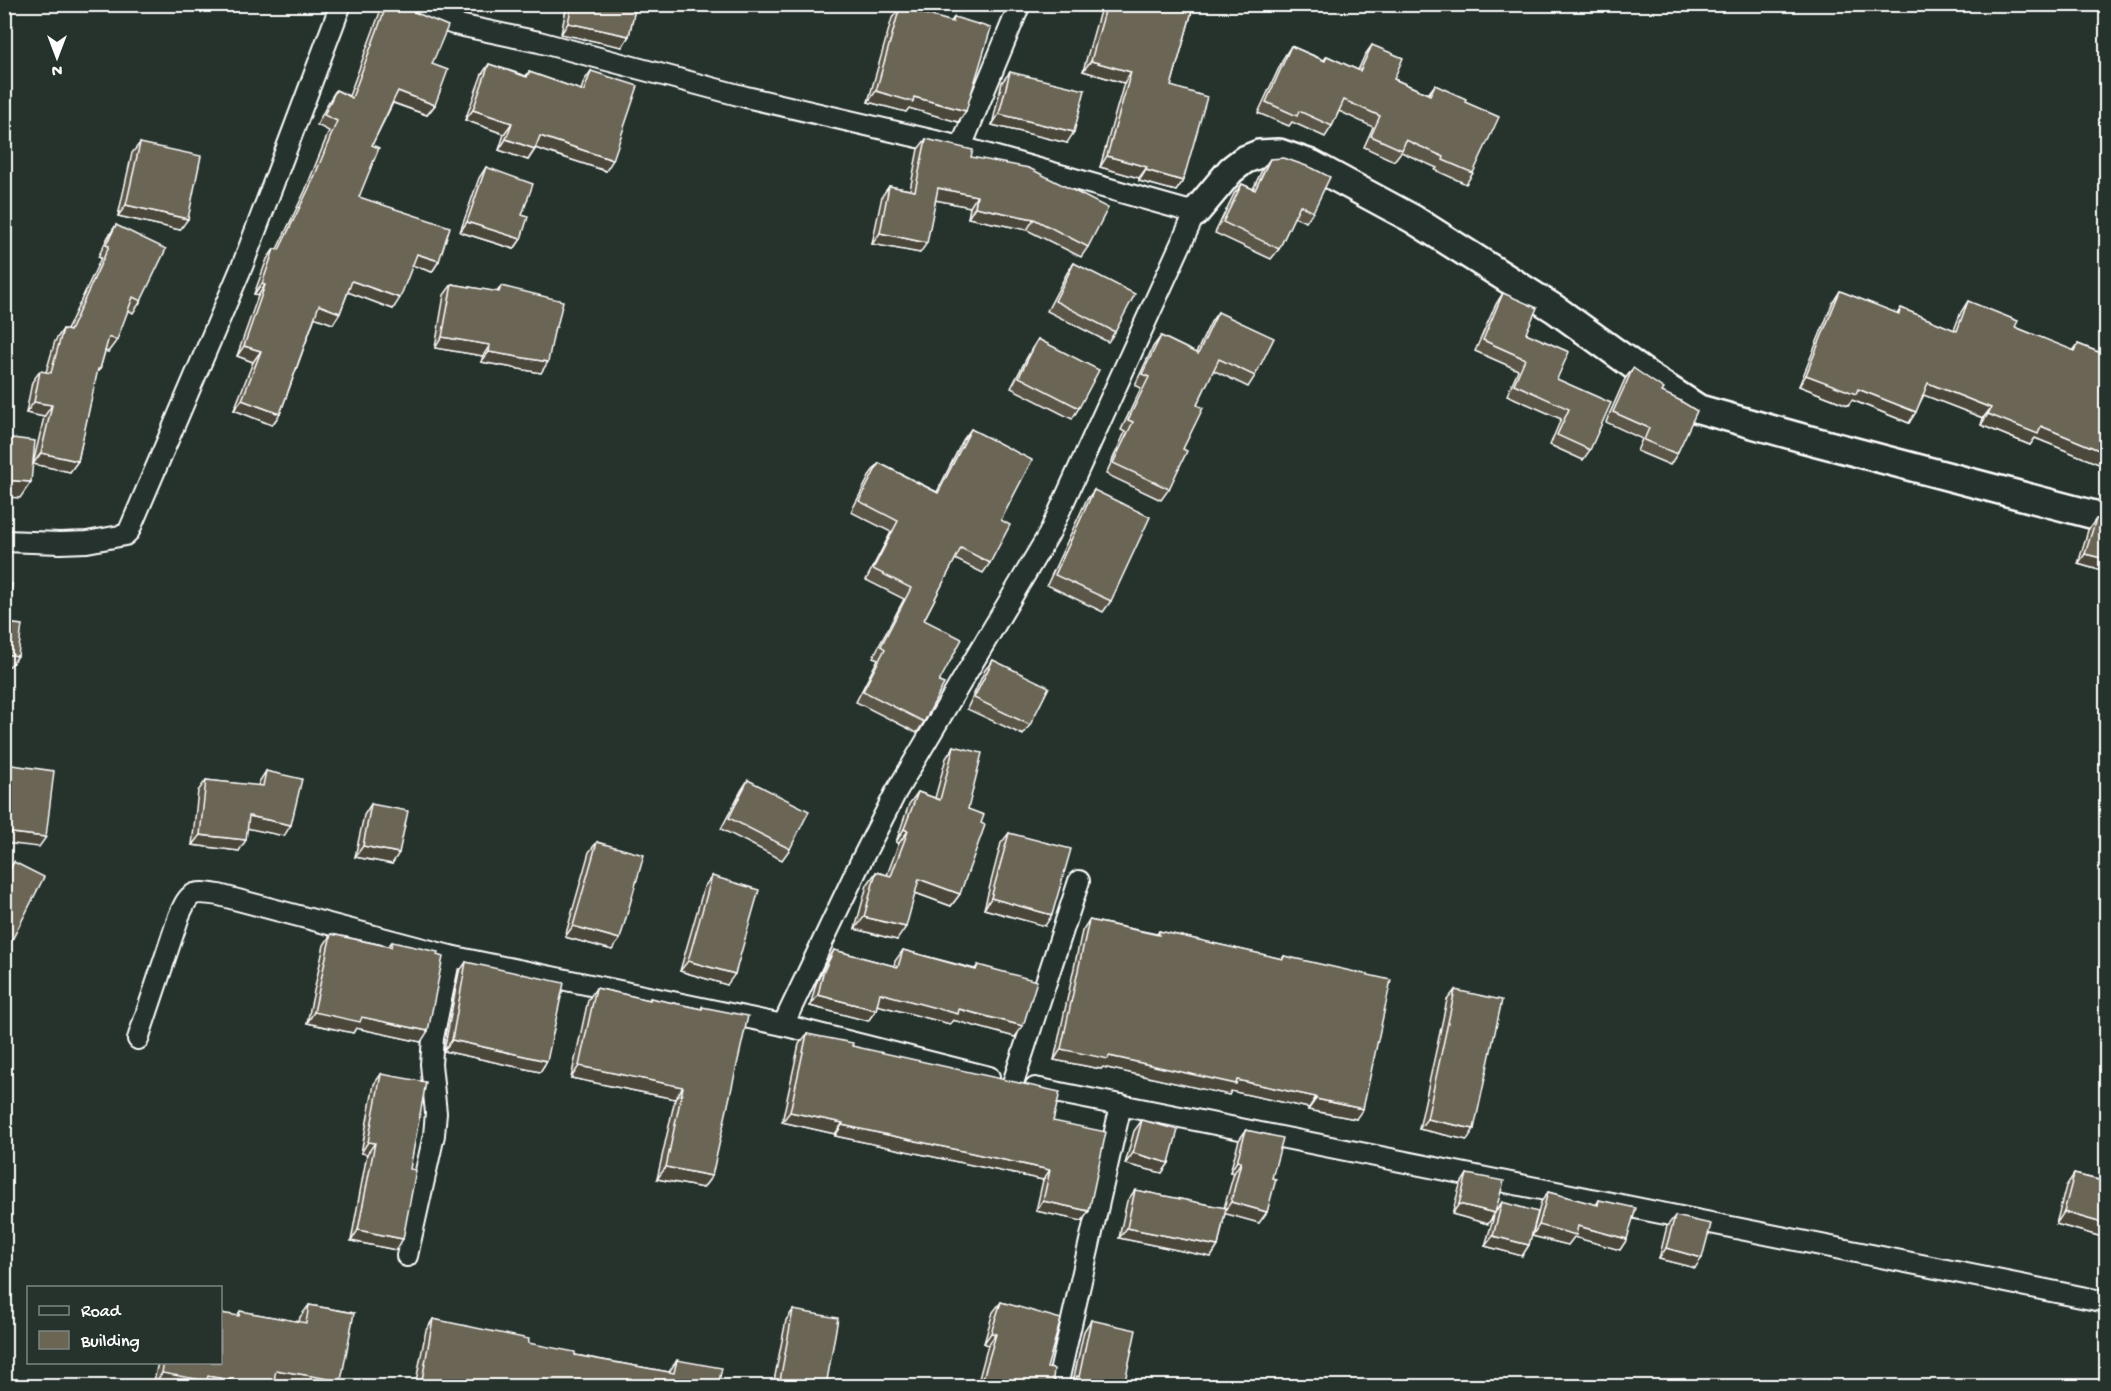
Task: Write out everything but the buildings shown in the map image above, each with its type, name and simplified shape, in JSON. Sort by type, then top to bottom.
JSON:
[{"type":"street","points":[[4,541],[87,542],[125,535],[132,525],[243,264],[341,4]]},
{"type":"street","points":[[398,4],[454,24],[539,42],[747,98],[961,147],[1195,213]]},
{"type":"street","points":[[961,147],[1020,4]]},
{"type":"street","points":[[783,1025],[896,792],[1049,534],[1195,213],[1231,170],[1244,160],[1259,154],[1279,153],[1311,164],[1413,219],[1555,309],[1651,378],[1699,409],[1825,445],[2106,518]]},
{"type":"street","points":[[1013,1083],[1079,881]]},
{"type":"street","points":[[138,1039],[179,916],[187,898],[199,892],[219,895],[450,956],[783,1025],[1013,1083],[2106,1302]]},
{"type":"street","points":[[407,1256],[434,1135],[436,1113],[431,1064],[433,1038],[450,956]]},
{"type":"street","points":[[1057,1386],[1121,1105]]}]
